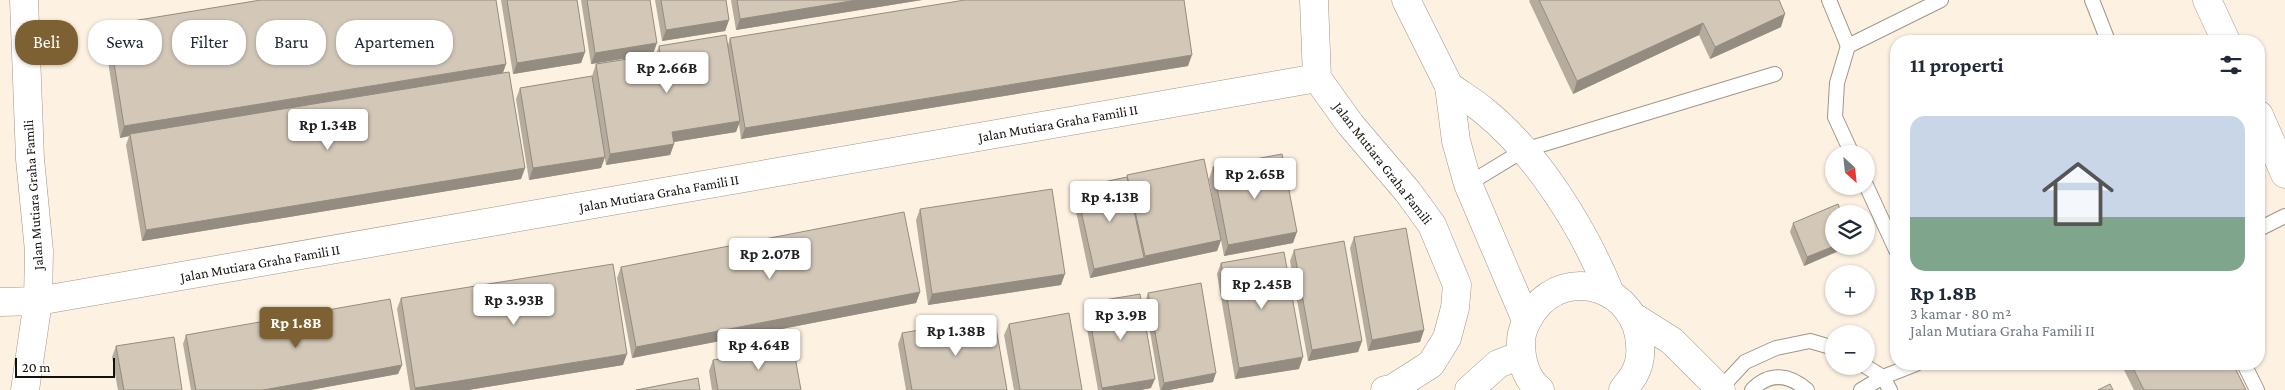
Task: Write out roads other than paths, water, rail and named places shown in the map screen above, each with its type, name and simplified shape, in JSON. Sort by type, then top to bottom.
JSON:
[{"type":"street","name":"Jalan Mutiara Graha Famili","points":[[25,390],[38,301],[38,243],[30,159],[26,0]]},
{"type":"street","points":[[1314,0],[1317,78]]},
{"type":"street","points":[[1406,0],[1449,86],[1456,141],[1468,184],[1526,320]]},
{"type":"street","points":[[2207,0],[2223,35]]},
{"type":"street","name":"Jalan Mutiara Graha Famili II","points":[[0,302],[38,301],[1317,78]]},
{"type":"street","name":"Jalan Mutiara Graha Famili","points":[[1317,78],[1350,124],[1408,192],[1432,225],[1457,285],[1455,308],[1448,338],[1431,364],[1389,389]]},
{"type":"street","points":[[1449,86],[1484,110],[1524,150],[1574,220],[1595,256],[1610,293]]},
{"type":"street","points":[[2265,129],[2285,174]]},
{"type":"street","points":[[1540,390],[1526,372],[1520,356],[1521,338],[1526,320],[1541,300],[1562,288],[1586,286],[1610,293],[1624,303],[1634,317],[1640,332],[1641,354],[1635,373],[1623,390]]},
{"type":"street","points":[[1634,317],[1672,341],[1720,390]]},
{"type":"street","points":[[1469,390],[1498,364],[1520,356]]},
{"type":"lane","points":[[1829,0],[1848,46],[1837,83],[1835,117],[1848,145]]},
{"type":"lane","points":[[1848,46],[1941,0]]},
{"type":"lane","points":[[2092,0],[2106,35]]},
{"type":"lane","points":[[1468,184],[1524,150],[1775,74]]},
{"type":"lane","points":[[1871,195],[1890,237]]},
{"type":"lane","points":[[2265,226],[2285,216]]},
{"type":"lane","points":[[1720,390],[1745,362],[1776,348],[1810,341],[1825,345]]},
{"type":"lane","points":[[1861,390],[1883,377],[1901,370]]},
{"type":"lane","points":[[2247,370],[2257,390]]},
{"type":"lane","points":[[1875,372],[1883,377],[1890,390]]},
{"type":"lane","points":[[1752,390],[1756,385],[1775,377],[1786,377],[1806,390]]}]
